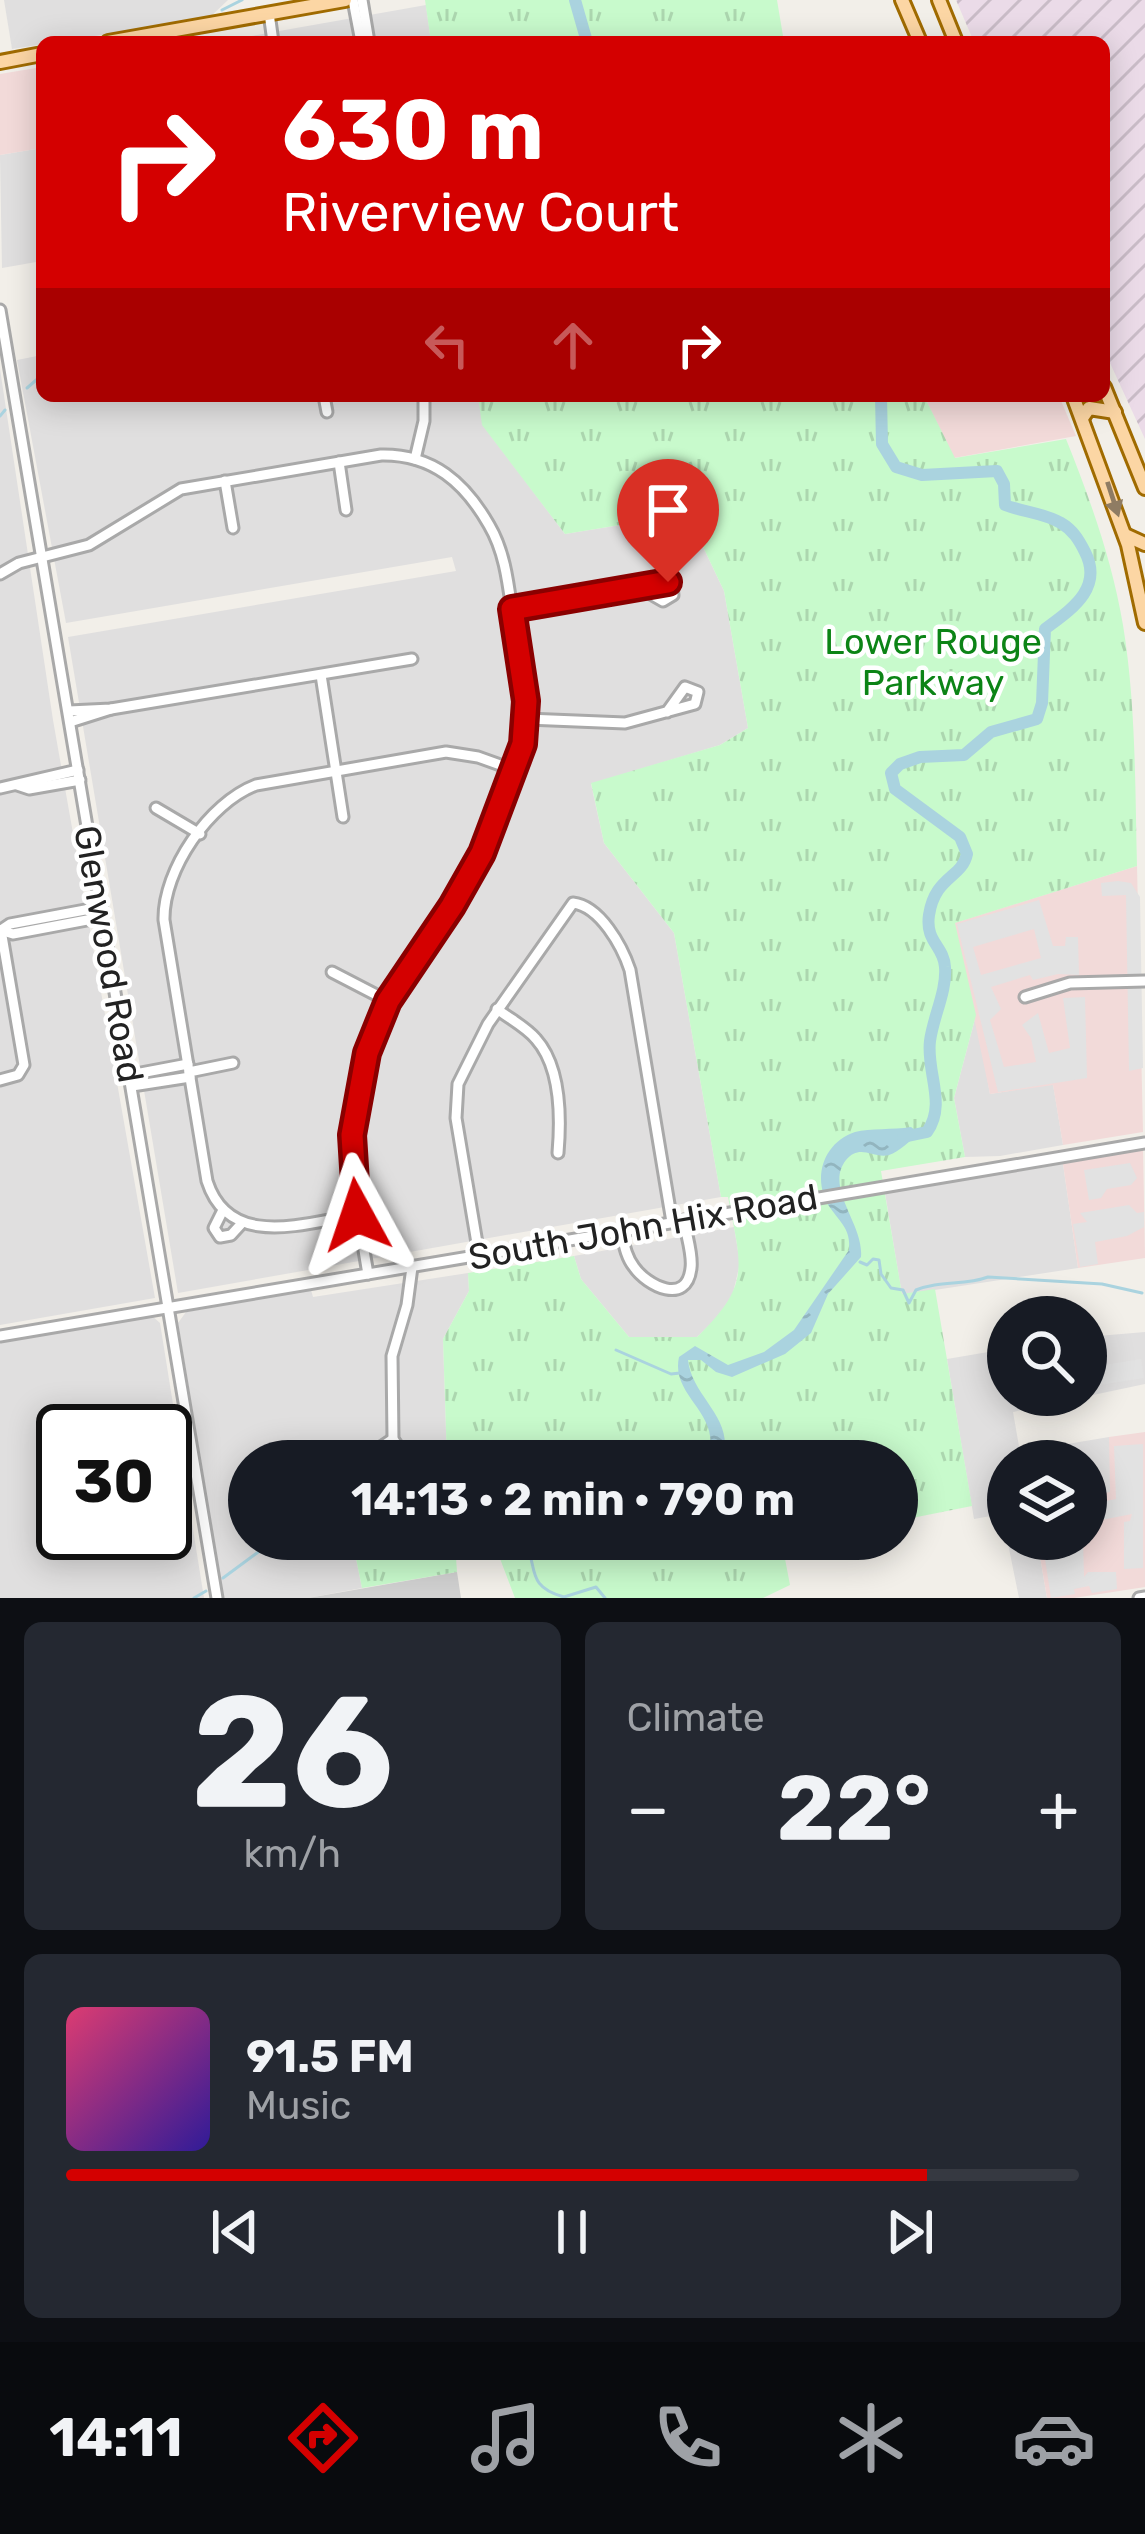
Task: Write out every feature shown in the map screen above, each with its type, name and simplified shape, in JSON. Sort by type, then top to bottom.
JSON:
[{"type":"main road","points":[[142,36],[349,0]]},
{"type":"main road","points":[[902,0],[917,36]]},
{"type":"main road","points":[[938,0],[953,36]]},
{"type":"main road","points":[[0,62],[36,55]]},
{"type":"main road","points":[[1110,401],[1145,488]]},
{"type":"main road","points":[[1075,402],[1125,536],[1145,623]]},
{"type":"main road","points":[[1082,418],[1089,408],[1115,412]]},
{"type":"main road","points":[[1125,536],[1145,544]]},
{"type":"street","points":[[349,0],[363,36]]},
{"type":"street","points":[[362,0],[365,36]]},
{"type":"street","points":[[269,14],[272,36]]},
{"type":"street","name":"Glenwood Road","points":[[0,310],[217,1598]]},
{"type":"street","points":[[325,402],[327,412]]},
{"type":"street","points":[[415,459],[423,402]]},
{"type":"street","points":[[0,574],[19,563],[89,545],[170,493],[387,455],[415,459],[454,479],[482,513],[501,549],[527,719],[514,770],[470,876],[388,1001],[367,1053],[355,1104],[352,1161],[368,1274]]},
{"type":"street","points":[[339,462],[346,510]]},
{"type":"street","points":[[225,481],[233,528]]},
{"type":"street","points":[[512,609],[637,586]]},
{"type":"street","points":[[70,716],[412,659]]},
{"type":"street","points":[[321,675],[344,817]]},
{"type":"street","points":[[527,719],[619,724],[667,712]]},
{"type":"street","points":[[357,1215],[268,1229],[242,1223],[223,1210],[207,1181],[164,910],[172,877],[223,805],[245,789],[446,752],[514,770]]},
{"type":"street","points":[[0,788],[27,779],[79,775]]},
{"type":"street","points":[[156,808],[200,834]]},
{"type":"street","points":[[479,1255],[455,1100],[464,1069],[497,1009],[565,910],[577,903],[594,912],[630,970],[691,1270],[684,1283],[670,1290],[654,1287],[626,1255],[621,1231]]},
{"type":"street","points":[[0,1080],[20,1073],[24,1060],[1,930],[10,924],[102,912]]},
{"type":"street","points":[[332,972],[388,1001]]},
{"type":"street","points":[[1025,997],[1070,983],[1145,982]]},
{"type":"street","points":[[497,1009],[531,1034],[549,1059],[560,1128],[558,1153]]},
{"type":"street","points":[[131,1081],[233,1063]]},
{"type":"street","name":"South John Hix Road","points":[[0,1336],[1145,1143]]},
{"type":"street","points":[[223,1210],[214,1228],[220,1237],[230,1235],[242,1223]]},
{"type":"street","points":[[393,1439],[392,1355],[412,1267]]},
{"type":"shaded area","points":[[4,0],[228,0],[209,18],[95,36],[36,36],[36,45],[12,49]]},
{"type":"shaded area","points":[[956,0],[1145,0],[1145,439],[1110,363],[1110,36],[971,36]]},
{"type":"shaded area","points":[[426,5],[430,36],[252,36]]},
{"type":"shaded area","points":[[36,68],[36,149],[0,155],[0,74]]},
{"type":"shaded area","points":[[36,149],[36,262],[2,268],[0,155]]},
{"type":"shaded area","points":[[36,356],[36,402],[479,402],[483,425],[565,534],[657,519],[696,532],[724,591],[748,728],[720,745],[591,784],[604,843],[674,933],[721,1197],[178,1293],[68,637],[456,571],[452,557],[66,623],[17,360]]},
{"type":"shaded area","points":[[0,369],[53,720],[155,1298],[0,1325]]},
{"type":"shaded area","points":[[927,402],[1062,402],[1076,436],[954,458]]},
{"type":"shaded area","points":[[1137,866],[1143,1132],[1063,1145],[1053,1085],[990,1094],[954,923]]},
{"type":"shaded area","points":[[1101,883],[1131,883],[1140,897],[1143,1068],[1129,1071],[1126,895],[1102,896]]},
{"type":"shaded area","points":[[1039,900],[1053,946],[1065,946],[1066,937],[1078,937],[1079,975],[1033,980],[1030,975],[991,987],[1001,1009],[990,1020],[1004,1067],[1036,1062],[1031,1038],[1022,1025],[1038,1013],[1049,1053],[1070,1048],[1063,998],[1085,997],[1087,1078],[998,1092],[957,924]],"holes":[[[1034,929],[1041,958],[981,975],[973,947]]]},
{"type":"shaded area","points":[[976,1015],[990,1094],[1053,1084],[1063,1145],[965,1157],[954,1098]]},
{"type":"shaded area","points":[[1143,1148],[1145,1258],[1078,1268],[1063,1164]]},
{"type":"shaded area","points":[[1130,1163],[1137,1178],[1131,1185],[1107,1189],[1101,1198],[1089,1200],[1084,1170]]},
{"type":"shaded area","points":[[1063,1164],[1078,1268],[902,1295],[885,1193]]},
{"type":"shaded area","points":[[1129,1205],[1137,1213],[1144,1212],[1144,1227],[1127,1236],[1095,1242],[1098,1264],[1080,1267],[1073,1224],[1087,1222],[1080,1213]]},
{"type":"shaded area","points":[[734,1227],[740,1263],[730,1306],[697,1337],[629,1337],[581,1279],[574,1256]]},
{"type":"shaded area","points":[[468,1273],[469,1291],[443,1339],[446,1440],[228,1440],[228,1560],[356,1560],[362,1588],[308,1598],[224,1598],[178,1323],[186,1312],[311,1290],[313,1297]]},
{"type":"shaded area","points":[[152,1316],[160,1323],[173,1404],[36,1404],[36,1560],[192,1560],[192,1523],[204,1598],[0,1598],[0,1342]]},
{"type":"shaded area","points":[[1145,1332],[1145,1384],[1107,1392],[1107,1335]]},
{"type":"shaded area","points":[[987,1352],[987,1416],[1014,1416],[1018,1440],[987,1440],[987,1517],[974,1519],[947,1359]]},
{"type":"shaded area","points":[[1141,1359],[1144,1378],[1107,1384],[1107,1365]]},
{"type":"shaded area","points":[[1145,1432],[1145,1587],[1047,1598],[1041,1560],[1107,1560],[1109,1437]]},
{"type":"shaded area","points":[[1109,1437],[1110,1493],[1107,1440],[1091,1440]]},
{"type":"shaded area","points":[[1143,1444],[1143,1568],[1124,1569],[1124,1522],[1132,1514],[1107,1519],[1107,1501],[1116,1499],[1114,1446]]},
{"type":"shaded area","points":[[1011,1560],[1041,1560],[1047,1598],[1019,1598]]},
{"type":"shaded area","points":[[1045,1560],[1084,1560],[1084,1577],[1088,1572],[1116,1572],[1117,1589],[1092,1593],[1089,1586],[1051,1598]]},
{"type":"shaded area","points":[[457,1572],[461,1598],[308,1598]]},
{"type":"green space","points":[[425,0],[777,0],[783,36],[430,36]]},
{"type":"green space","name":"Lower Rouge Parkway","points":[[479,402],[927,402],[955,458],[1066,439],[1099,530],[1123,625],[1133,715],[1137,866],[955,923],[976,1015],[954,1098],[965,1157],[881,1171],[902,1294],[935,1289],[972,1506],[918,1517],[918,1440],[446,1440],[443,1339],[469,1291],[468,1273],[574,1256],[581,1279],[629,1337],[697,1337],[727,1302],[738,1273],[733,1221],[728,1197],[721,1197],[674,933],[604,843],[591,783],[720,745],[748,728],[724,591],[696,532],[657,519],[565,534],[482,425]]},
{"type":"green space","points":[[356,1560],[456,1560],[457,1572],[362,1588]]},
{"type":"green space","points":[[501,1560],[785,1560],[790,1585],[763,1598],[515,1598]]},
{"type":"water","points":[[911,1127],[919,1133],[889,1155],[851,1155],[840,1171],[861,1257],[828,1294],[811,1333],[785,1354],[732,1377],[701,1360],[688,1360],[724,1433],[725,1440],[710,1440],[704,1418],[682,1384],[679,1357],[695,1346],[728,1365],[764,1352],[794,1330],[849,1250],[847,1232],[825,1198],[823,1164],[844,1137]]},
{"type":"waterway","points":[[222,10],[242,0]]},
{"type":"waterway","points":[[575,0],[585,36]]},
{"type":"waterway","points":[[27,388],[36,380]]},
{"type":"waterway","points":[[881,402],[882,444],[896,467],[922,475],[997,471],[1004,484],[1005,505],[1061,523],[1078,539],[1090,565],[1082,597],[1045,629],[1037,719],[991,732],[964,755],[920,757],[891,773],[895,789],[960,837],[967,854],[937,892],[929,915],[930,932],[945,967],[930,1041],[936,1099],[933,1121],[927,1132],[903,1137]]},
{"type":"waterway","points":[[0,416],[5,410]]},
{"type":"waterway","points":[[860,1262],[867,1265],[879,1260],[881,1274],[891,1288],[903,1290],[909,1303],[916,1290],[925,1287],[988,1277],[1102,1284],[1142,1293]]},
{"type":"waterway","points":[[616,1350],[671,1374],[680,1373]]},
{"type":"waterway","points":[[223,1578],[247,1560]]},
{"type":"waterway","points":[[531,1560],[538,1581],[551,1592],[564,1597],[596,1587],[605,1598]]},
{"type":"waterway","points":[[194,1598],[206,1591]]},
{"type":"route","points":[[357,1215],[352,1135],[367,1053],[388,1001],[482,853],[523,744],[526,701],[512,609],[668,582]]}]
